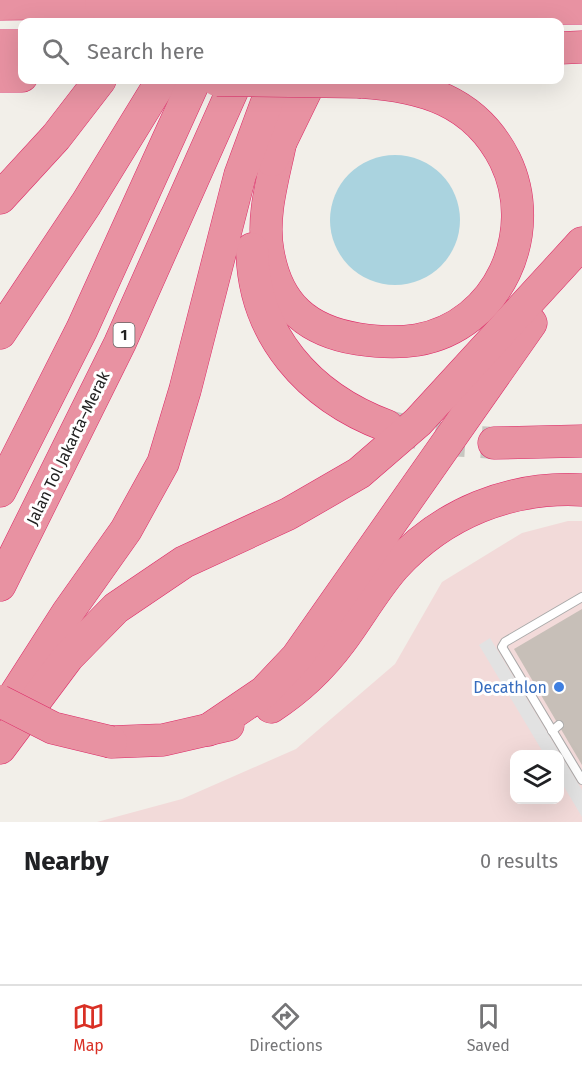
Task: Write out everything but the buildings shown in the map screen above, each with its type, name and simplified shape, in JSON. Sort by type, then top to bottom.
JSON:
[{"type":"highway","points":[[138,18],[147,0]]},
{"type":"highway","points":[[191,18],[198,0]]},
{"type":"highway","points":[[223,18],[231,0]]},
{"type":"highway","points":[[264,18],[273,0]]},
{"type":"highway","points":[[301,18],[309,0]]},
{"type":"highway","points":[[0,4],[582,8]]},
{"type":"highway","points":[[351,18],[380,5]]},
{"type":"highway","points":[[0,45],[18,46]]},
{"type":"highway","points":[[564,48],[582,48]]},
{"type":"highway","points":[[0,76],[18,76]]},
{"type":"highway","points":[[0,198],[56,137],[97,84]]},
{"type":"highway","points":[[0,333],[86,204],[160,84]]},
{"type":"highway","points":[[0,491],[82,329],[193,84]]},
{"type":"highway","name":"Jalan Tol Jakarta–Merak","points":[[0,585],[120,343],[235,84]]},
{"type":"highway","points":[[0,718],[68,612],[126,531],[163,463],[185,390],[240,175],[274,84]]},
{"type":"highway","points":[[309,84],[264,180],[253,231],[255,282],[267,322],[284,353],[302,374],[360,415],[387,426]]},
{"type":"highway","points":[[281,140],[267,214],[267,252],[278,286],[297,314],[314,326],[334,335],[387,342],[432,336],[465,321],[487,301],[498,287],[514,251],[518,208],[511,173],[487,132],[452,103],[412,88],[378,84]]},
{"type":"highway","points":[[0,748],[68,657],[109,614],[144,587],[184,562],[312,502],[359,473],[418,422],[582,243]]},
{"type":"highway","points":[[208,730],[264,692],[297,657],[582,253]]},
{"type":"highway","points":[[494,443],[582,441]]},
{"type":"highway","points":[[0,701],[53,728],[111,742],[163,740],[238,722],[264,711],[296,690],[335,648],[394,567],[425,539],[447,524],[472,509],[509,495],[545,489],[582,490]]},
{"type":"lane","points":[[582,597],[505,642],[502,647],[555,728],[582,780]]},
{"type":"shaded area","points":[[568,521],[582,521],[582,822],[97,822],[182,799],[296,749],[395,664],[442,582],[522,533]]},
{"type":"shaded area","points":[[490,638],[558,750],[542,750],[479,645]]},
{"type":"shaded area","points":[[564,760],[582,790],[582,817],[564,787]]},
{"type":"water","points":[[395,155],[420,160],[441,174],[455,195],[460,220],[455,245],[441,266],[420,280],[395,285],[370,280],[349,266],[335,245],[330,220],[335,195],[349,174],[370,160]]},
{"type":"tunnel","points":[[387,426],[449,440],[494,443]]},
{"type":"place","name":"Decathlon","points":[[559,687]]}]
